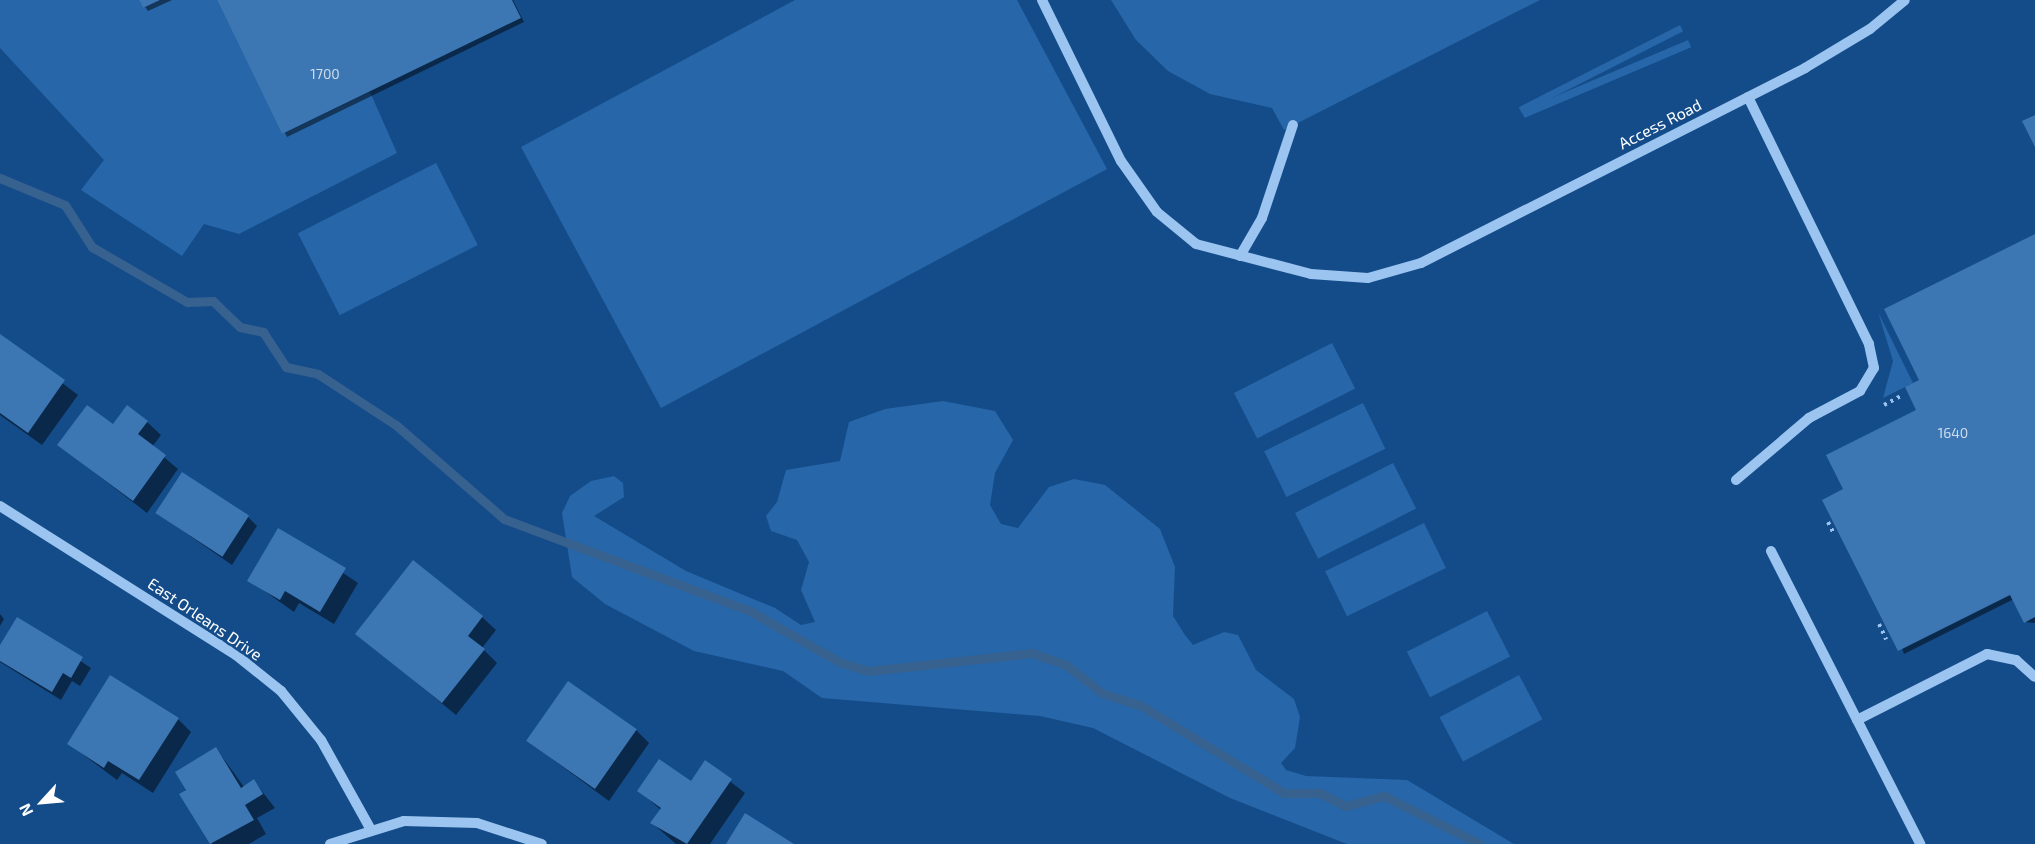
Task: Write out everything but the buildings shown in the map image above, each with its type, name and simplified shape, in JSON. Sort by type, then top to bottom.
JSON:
[{"type":"street","name":"Access Road","points":[[1042,0],[1121,161],[1157,212],[1196,244],[1240,256],[1341,277],[1388,275],[1421,263],[1838,50],[1905,0]]},
{"type":"street","points":[[1736,480],[1809,418],[1860,391],[1874,368],[1869,344],[1748,97]]},
{"type":"street","points":[[1240,256],[1262,218],[1293,125]]},
{"type":"street","name":"East Orleans Drive","points":[[0,506],[236,654],[281,691],[321,740],[371,830]]},
{"type":"street","points":[[1771,551],[1920,844]]},
{"type":"street","points":[[1857,720],[1987,654],[2016,660],[2035,677]]},
{"type":"street","points":[[330,844],[404,821],[477,823],[542,844]]},
{"type":"path","points":[[1884,405],[1901,396]]},
{"type":"path","points":[[1828,522],[1833,532]]},
{"type":"path","points":[[1879,624],[1886,639]]},
{"type":"shaded area","points":[[0,0],[139,0],[143,8],[160,0],[217,0],[282,134],[370,92],[397,153],[239,234],[204,224],[182,256],[81,190],[104,160],[0,48]]},
{"type":"shaded area","points":[[795,0],[1017,0],[1107,169],[661,408],[521,147]]},
{"type":"shaded area","points":[[1111,0],[1540,0],[1284,130],[1272,108],[1210,94],[1168,71],[1136,40]]},
{"type":"shaded area","points":[[1680,25],[1683,31],[1522,113],[1519,107]]},
{"type":"shaded area","points":[[1688,40],[1691,47],[1525,118],[1521,111]]},
{"type":"shaded area","points":[[436,163],[478,245],[340,315],[298,233]]},
{"type":"shaded area","points":[[1878,312],[1913,383],[1883,398],[1893,361]]},
{"type":"shaded area","points":[[1332,343],[1355,388],[1257,438],[1234,393]]},
{"type":"shaded area","points":[[943,401],[995,411],[1013,440],[995,473],[990,505],[1001,524],[1018,528],[1049,487],[1074,479],[1105,485],[1160,529],[1175,567],[1173,616],[1185,635],[1193,645],[1224,632],[1238,635],[1256,670],[1294,699],[1300,717],[1295,748],[1281,763],[1286,770],[1306,776],[1407,780],[1514,844],[1347,844],[1230,798],[1093,728],[1040,716],[822,698],[783,671],[694,651],[605,604],[572,577],[562,513],[570,496],[591,481],[614,476],[623,483],[624,497],[594,516],[686,571],[775,608],[801,625],[815,622],[801,590],[809,562],[797,540],[771,531],[766,516],[777,502],[786,470],[840,461],[849,422],[885,409]]},
{"type":"shaded area","points":[[1363,403],[1385,449],[1286,497],[1264,451]]},
{"type":"shaded area","points":[[1393,463],[1416,508],[1318,558],[1295,513]]},
{"type":"shaded area","points":[[1424,523],[1446,568],[1347,616],[1325,571]]},
{"type":"shaded area","points":[[1487,611],[1510,656],[1430,697],[1407,652]]},
{"type":"shaded area","points":[[1519,675],[1542,719],[1463,761],[1440,717]]},
{"type":"waterway","points":[[0,178],[65,205],[92,247],[187,302],[213,301],[240,327],[263,332],[286,367],[318,374],[396,425],[504,519],[750,611],[839,662],[869,671],[1032,653],[1066,665],[1102,693],[1140,705],[1284,793],[1320,793],[1346,806],[1384,796],[1480,844]]}]
